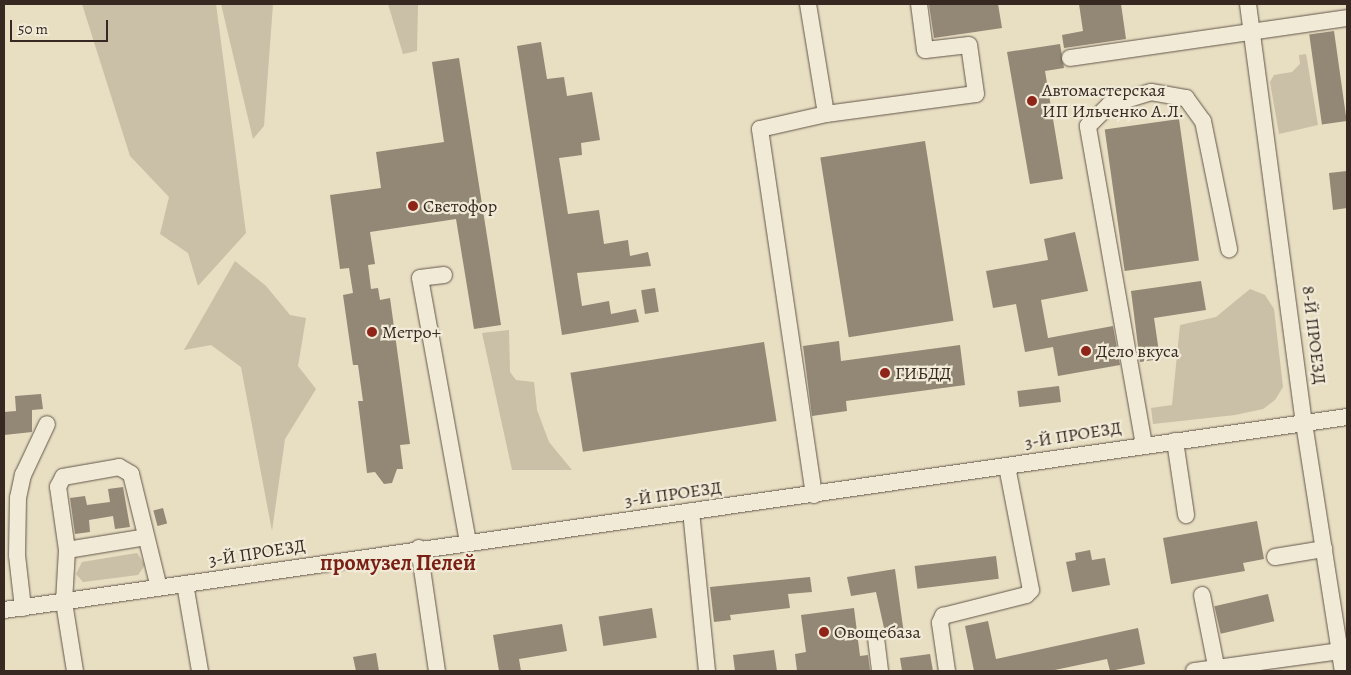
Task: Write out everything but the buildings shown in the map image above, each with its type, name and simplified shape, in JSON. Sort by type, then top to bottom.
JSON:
[{"type":"street","points":[[808,4],[826,114]]},
{"type":"street","points":[[814,494],[760,128],[826,114],[976,94],[969,45],[925,50],[919,4]]},
{"type":"street","name":"8-Й ПРОЕЗД","points":[[1248,4],[1304,423],[1343,671]]},
{"type":"street","points":[[1070,58],[1347,18]]},
{"type":"street","points":[[1144,445],[1088,126],[1109,105],[1151,92],[1186,98],[1203,121],[1229,249]]},
{"type":"street","points":[[444,275],[420,278],[468,541]]},
{"type":"street","name":"3-Й ПРОЕЗД","points":[[4,610],[419,548],[814,494],[1347,417]]},
{"type":"street","points":[[24,608],[16,548],[18,498],[23,475],[47,424]]},
{"type":"street","points":[[1175,441],[1186,515]]},
{"type":"street","points":[[947,671],[940,623],[943,616],[1031,590],[1006,466]]},
{"type":"street","points":[[75,671],[64,602],[67,550],[58,488],[69,473],[126,469],[159,588]]},
{"type":"street","points":[[691,511],[707,671]]},
{"type":"street","points":[[67,550],[146,537]]},
{"type":"street","points":[[419,548],[437,671]]},
{"type":"street","points":[[1275,557],[1324,549]]},
{"type":"street","points":[[184,584],[200,671]]},
{"type":"street","points":[[1202,595],[1216,669]]},
{"type":"street","points":[[876,638],[880,671]]},
{"type":"street","points":[[1194,671],[1340,651]]},
{"type":"shaded area","points":[[82,4],[216,4],[246,233],[198,286],[188,253],[160,234],[169,197],[130,156]]},
{"type":"shaded area","points":[[221,4],[273,4],[264,126],[253,139]]},
{"type":"shaded area","points":[[388,4],[418,4],[417,51],[403,54]]},
{"type":"shaded area","points":[[1306,54],[1318,125],[1279,134],[1270,82],[1274,75],[1292,72],[1300,64],[1299,55]]},
{"type":"shaded area","points":[[235,261],[266,286],[290,315],[306,318],[298,366],[316,389],[285,439],[272,531],[241,367],[211,345],[184,350]]},
{"type":"shaded area","points":[[1250,289],[1265,295],[1274,309],[1283,387],[1275,400],[1263,409],[1235,415],[1153,424],[1151,408],[1172,405],[1180,325],[1216,317]]},
{"type":"shaded area","points":[[509,330],[510,372],[516,380],[534,382],[537,410],[549,442],[572,470],[512,470],[482,333]]},
{"type":"shaded area","points":[[137,553],[145,565],[138,575],[83,582],[76,574],[82,562]]},
{"type":"place","name":"Автомастерская ИП Ильченко А.Л.","points":[[1032,101]]},
{"type":"place","name":"Светофор","points":[[413,206]]},
{"type":"place","name":"Метро+","points":[[372,332]]},
{"type":"place","name":"Дело вкуса","points":[[1086,351]]},
{"type":"place","name":"ГИБДД","points":[[885,373]]},
{"type":"place","name":"Овощебаза","points":[[824,632]]},
{"type":"district","name":"промузел Пелей","points":[[398,564]]}]
